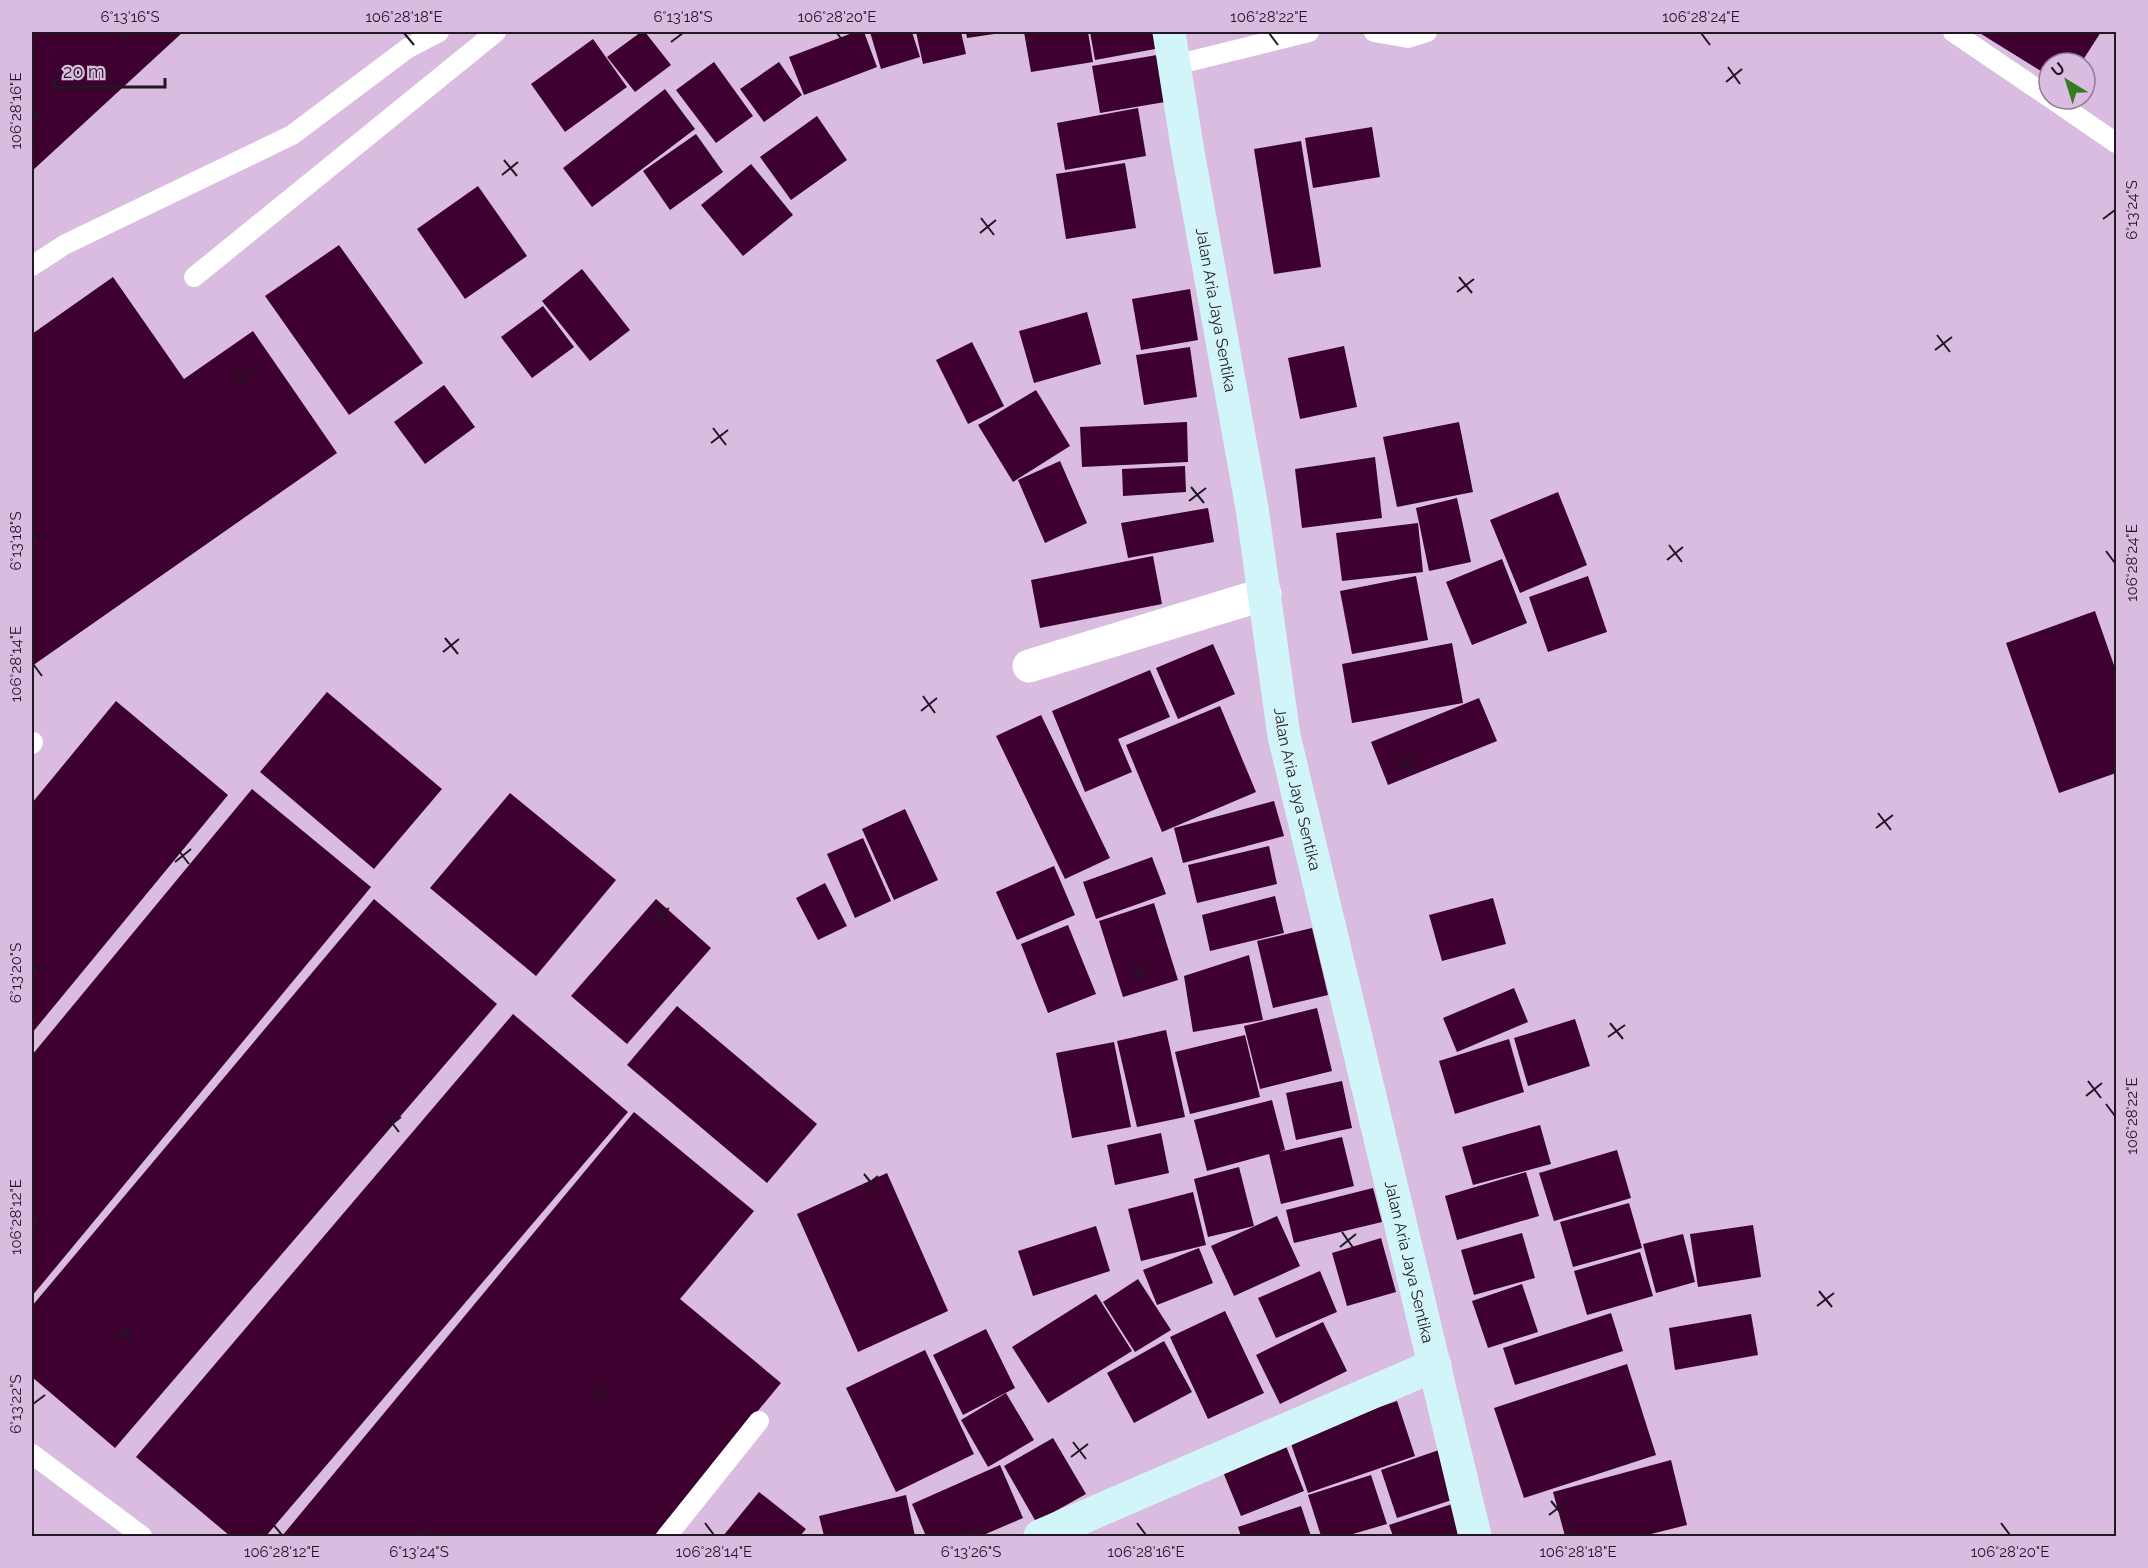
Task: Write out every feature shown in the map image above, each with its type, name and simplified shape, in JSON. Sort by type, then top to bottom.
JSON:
[{"type":"street","name":"Jalan Aria Jaya Sentika","points":[[1169,32],[1252,508],[1284,736],[1475,1536]]},
{"type":"street","points":[[1029,666],[1264,594]]},
{"type":"street","points":[[1040,1536],[1435,1365]]},
{"type":"lane","points":[[32,266],[64,245],[292,135],[408,48],[440,32]]},
{"type":"lane","points":[[194,277],[496,32]]},
{"type":"lane","points":[[1175,64],[1309,32]]},
{"type":"lane","points":[[1374,32],[1408,38],[1427,32]]},
{"type":"lane","points":[[1953,32],[2037,89]]},
{"type":"lane","points":[[2069,111],[2116,143]]},
{"type":"lane","points":[[667,1536],[759,1421]]},
{"type":"lane","points":[[32,1454],[142,1536]]},
{"type":"building","points":[[32,32],[183,32],[32,171]]},
{"type":"building","points":[[641,32],[645,32],[671,65],[635,92],[607,57]]},
{"type":"building","points":[[855,32],[864,32],[877,67],[804,95],[789,57]]},
{"type":"building","points":[[870,32],[912,32],[920,57],[881,69]]},
{"type":"building","points":[[916,32],[961,32],[966,54],[923,64]]},
{"type":"building","points":[[966,32],[1000,32],[1001,33],[967,38]]},
{"type":"building","points":[[1024,32],[1088,32],[1093,62],[1031,72]]},
{"type":"building","points":[[1090,32],[1163,32],[1166,47],[1095,60]]},
{"type":"building","points":[[1978,32],[2101,32],[2089,51],[2037,51],[2037,69]]},
{"type":"building","points":[[593,39],[627,87],[565,132],[531,84]]},
{"type":"building","points":[[1157,55],[1165,102],[1100,113],[1092,66]]},
{"type":"building","points":[[714,62],[753,116],[716,143],[676,90]]},
{"type":"building","points":[[779,62],[802,95],[764,122],[740,89]]},
{"type":"building","points":[[665,89],[695,129],[592,207],[563,168]]},
{"type":"building","points":[[1138,108],[1146,156],[1065,170],[1057,123]]},
{"type":"building","points":[[817,116],[847,160],[791,200],[760,157]]},
{"type":"building","points":[[1372,127],[1380,177],[1313,188],[1305,138]]},
{"type":"building","points":[[696,134],[723,172],[670,210],[643,171]]},
{"type":"building","points":[[1301,141],[1321,267],[1274,274],[1254,149]]},
{"type":"building","points":[[1125,163],[1136,228],[1066,239],[1056,174]]},
{"type":"building","points":[[751,164],[793,215],[743,256],[701,205]]},
{"type":"building","points":[[478,186],[527,256],[465,299],[417,229]]},
{"type":"building","points":[[339,245],[423,363],[349,415],[265,296]]},
{"type":"building","points":[[582,269],[630,330],[590,361],[542,301]]},
{"type":"building","points":[[113,277],[184,379],[253,331],[337,453],[32,666],[32,334]]},
{"type":"building","points":[[1190,289],[1198,340],[1141,350],[1132,299]]},
{"type":"building","points":[[543,306],[574,347],[532,378],[501,337]]},
{"type":"building","points":[[1087,312],[1101,364],[1034,383],[1019,331]]},
{"type":"building","points":[[972,342],[1004,406],[968,424],[936,360]]},
{"type":"building","points":[[1344,346],[1357,407],[1300,419],[1288,358]]},
{"type":"building","points":[[1190,347],[1197,397],[1144,405],[1136,355]]},
{"type":"building","points":[[444,385],[475,427],[425,464],[394,422]]},
{"type":"building","points":[[1036,390],[1070,446],[1013,482],[978,425]]},
{"type":"building","points":[[1187,422],[1188,462],[1082,467],[1080,427]]},
{"type":"building","points":[[1459,422],[1473,492],[1397,507],[1383,437]]},
{"type":"building","points":[[1375,457],[1382,518],[1302,528],[1295,469]]},
{"type":"building","points":[[1060,461],[1087,523],[1045,543],[1018,480]]},
{"type":"building","points":[[1185,466],[1186,492],[1123,496],[1122,469]]},
{"type":"building","points":[[1558,492],[1587,565],[1520,593],[1490,520]]},
{"type":"building","points":[[1457,498],[1471,562],[1429,571],[1416,508]]},
{"type":"building","points":[[1208,508],[1214,542],[1128,558],[1121,523]]},
{"type":"building","points":[[1418,523],[1423,572],[1342,581],[1336,533]]},
{"type":"building","points":[[1153,556],[1162,604],[1040,628],[1031,580]]},
{"type":"building","points":[[1502,559],[1527,623],[1472,645],[1446,582]]},
{"type":"building","points":[[1416,576],[1428,640],[1352,654],[1340,591]]},
{"type":"building","points":[[1588,576],[1607,632],[1548,652],[1529,597]]},
{"type":"building","points":[[2095,611],[2116,671],[2116,773],[2059,793],[2006,643]]},
{"type":"building","points":[[1452,643],[1463,703],[1352,723],[1342,664]]},
{"type":"building","points":[[1213,644],[1235,694],[1178,719],[1156,668]]},
{"type":"building","points":[[1150,670],[1170,717],[1118,739],[1132,772],[1085,792],[1052,711]]},
{"type":"building","points":[[327,692],[442,789],[374,869],[260,772]]},
{"type":"building","points":[[1479,698],[1497,741],[1388,785],[1371,742]]},
{"type":"building","points":[[116,701],[228,795],[32,1033],[32,803]]},
{"type":"building","points":[[1220,706],[1256,792],[1162,832],[1126,745]]},
{"type":"building","points":[[1041,715],[1110,858],[1065,879],[996,736]]},
{"type":"building","points":[[252,789],[371,887],[32,1296],[32,1055]]},
{"type":"building","points":[[510,793],[616,880],[536,976],[430,888]]},
{"type":"building","points":[[1274,801],[1284,836],[1183,863],[1174,828]]},
{"type":"building","points":[[905,809],[938,880],[894,900],[862,829]]},
{"type":"building","points":[[863,838],[891,901],[855,918],[827,854]]},
{"type":"building","points":[[1269,846],[1277,884],[1197,903],[1188,865]]},
{"type":"building","points":[[1152,857],[1166,894],[1096,919],[1083,882]]},
{"type":"building","points":[[1054,866],[1075,915],[1017,940],[996,892]]},
{"type":"building","points":[[825,883],[847,926],[818,940],[796,898]]},
{"type":"building","points":[[1275,896],[1284,933],[1210,951],[1202,915]]},
{"type":"building","points":[[1493,898],[1506,944],[1442,961],[1429,915]]},
{"type":"building","points":[[374,899],[497,1004],[115,1448],[32,1377],[32,1306]]},
{"type":"building","points":[[656,899],[711,948],[627,1044],[571,996]]},
{"type":"building","points":[[1154,903],[1178,980],[1123,997],[1099,921]]},
{"type":"building","points":[[1068,925],[1096,994],[1048,1013],[1021,944]]},
{"type":"building","points":[[1312,928],[1328,995],[1273,1008],[1257,941]]},
{"type":"building","points":[[1249,955],[1263,1020],[1193,1032],[1184,976]]},
{"type":"building","points":[[1514,988],[1528,1022],[1457,1052],[1443,1018]]},
{"type":"building","points":[[677,1006],[817,1124],[767,1183],[627,1065]]},
{"type":"building","points":[[1317,1008],[1332,1071],[1260,1089],[1244,1026]]},
{"type":"building","points":[[513,1014],[628,1112],[266,1536],[230,1536],[136,1457]]},
{"type":"building","points":[[1575,1019],[1590,1066],[1528,1086],[1514,1038]]},
{"type":"building","points":[[1166,1030],[1185,1117],[1137,1127],[1117,1041]]},
{"type":"building","points":[[1245,1035],[1260,1097],[1190,1114],[1175,1052]]},
{"type":"building","points":[[1509,1039],[1524,1092],[1455,1114],[1439,1061]]},
{"type":"building","points":[[1114,1042],[1131,1127],[1072,1138],[1056,1053]]},
{"type":"building","points":[[1342,1081],[1352,1128],[1296,1140],[1286,1093]]},
{"type":"building","points":[[1272,1100],[1285,1150],[1279,1152],[1342,1137],[1354,1186],[1281,1204],[1269,1154],[1207,1171],[1194,1120]]},
{"type":"building","points":[[634,1112],[754,1211],[680,1299],[781,1383],[654,1536],[282,1536]]},
{"type":"building","points":[[1540,1125],[1551,1164],[1473,1185],[1462,1147]]},
{"type":"building","points":[[1161,1133],[1169,1173],[1115,1185],[1107,1145]]},
{"type":"building","points":[[1617,1150],[1631,1198],[1554,1221],[1539,1173]]},
{"type":"building","points":[[1239,1167],[1254,1226],[1208,1237],[1194,1179]]},
{"type":"building","points":[[1526,1172],[1539,1216],[1457,1240],[1445,1196]]},
{"type":"building","points":[[887,1173],[948,1311],[858,1352],[797,1214]]},
{"type":"building","points":[[1373,1188],[1382,1222],[1294,1243],[1286,1210]]},
{"type":"building","points":[[1193,1192],[1206,1245],[1141,1261],[1128,1209]]},
{"type":"building","points":[[1629,1203],[1642,1248],[1573,1267],[1560,1222]]},
{"type":"building","points":[[1277,1216],[1300,1266],[1234,1296],[1211,1246]]},
{"type":"building","points":[[1753,1225],[1761,1277],[1698,1287],[1690,1234]]},
{"type":"building","points":[[1096,1226],[1110,1271],[1033,1296],[1018,1251]]},
{"type":"building","points":[[1522,1233],[1535,1278],[1474,1295],[1461,1250]]},
{"type":"building","points":[[1683,1234],[1695,1282],[1656,1293],[1643,1244]]},
{"type":"building","points":[[1381,1238],[1396,1292],[1347,1306],[1332,1253]]},
{"type":"building","points":[[1199,1248],[1213,1283],[1157,1305],[1143,1270]]},
{"type":"building","points":[[1640,1252],[1653,1296],[1587,1315],[1574,1271]]},
{"type":"building","points":[[1320,1271],[1337,1312],[1276,1338],[1258,1298]]},
{"type":"building","points":[[1138,1279],[1171,1330],[1135,1352],[1103,1302]]},
{"type":"building","points":[[1522,1284],[1538,1332],[1488,1348],[1472,1301]]},
{"type":"building","points":[[1096,1294],[1132,1351],[1048,1403],[1012,1347]]},
{"type":"building","points":[[1225,1311],[1264,1393],[1208,1419],[1170,1337]]},
{"type":"building","points":[[1611,1313],[1623,1351],[1515,1385],[1503,1348]]},
{"type":"building","points":[[1751,1314],[1758,1355],[1675,1370],[1669,1328]]},
{"type":"building","points":[[1323,1322],[1347,1371],[1280,1404],[1256,1355]]},
{"type":"building","points":[[986,1329],[1015,1388],[963,1415],[933,1355]]},
{"type":"building","points":[[1164,1341],[1192,1392],[1134,1423],[1107,1373]]},
{"type":"building","points":[[925,1350],[974,1454],[896,1492],[846,1388]]},
{"type":"building","points":[[1627,1364],[1656,1455],[1524,1498],[1494,1408]]},
{"type":"building","points":[[1006,1393],[1034,1440],[988,1467],[961,1420]]},
{"type":"building","points":[[1397,1401],[1415,1456],[1308,1493],[1289,1438]]},
{"type":"building","points":[[1053,1438],[1086,1494],[1036,1522],[1004,1466]]},
{"type":"building","points":[[1286,1446],[1304,1491],[1241,1516],[1223,1472]]},
{"type":"building","points":[[1439,1450],[1455,1499],[1397,1518],[1381,1470]]},
{"type":"building","points":[[1671,1460],[1687,1525],[1643,1536],[1565,1536],[1553,1492]]},
{"type":"building","points":[[1000,1465],[1023,1518],[981,1536],[926,1536],[912,1504]]},
{"type":"building","points":[[1371,1475],[1387,1524],[1346,1536],[1321,1536],[1308,1495]]},
{"type":"building","points":[[759,1492],[806,1529],[800,1536],[723,1536]]},
{"type":"building","points":[[906,1495],[915,1536],[824,1536],[819,1516]]},
{"type":"building","points":[[1452,1504],[1463,1536],[1393,1536],[1389,1525]]},
{"type":"building","points":[[1301,1506],[1311,1536],[1241,1536],[1238,1527]]}]
